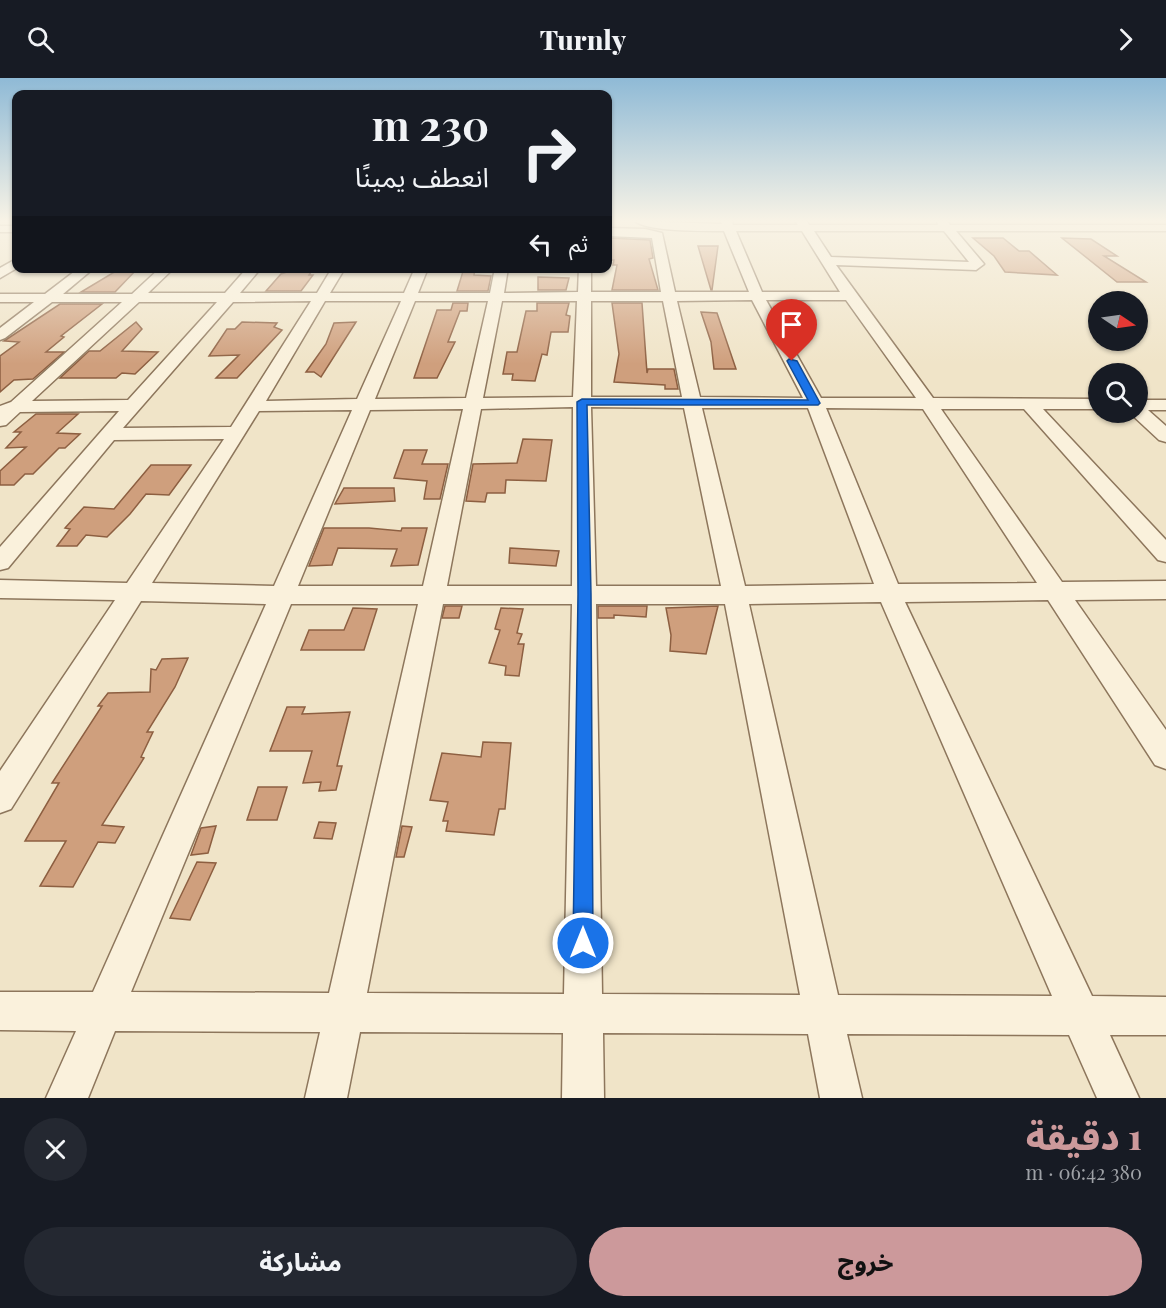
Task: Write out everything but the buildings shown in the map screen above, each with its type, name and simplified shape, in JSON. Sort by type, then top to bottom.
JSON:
[{"type":"street","points":[[664,269],[841,1098]]},
{"type":"street","points":[[746,269],[758,297],[814,403],[889,593],[1118,1098]]},
{"type":"street","points":[[832,269],[928,403],[1166,754]]},
{"type":"street","points":[[0,335],[82,273]]},
{"type":"street","points":[[0,421],[8,407],[162,273]]},
{"type":"street","points":[[0,562],[133,405],[250,273]]},
{"type":"street","points":[[0,798],[255,406],[336,273]]},
{"type":"street","points":[[67,1098],[420,273]]},
{"type":"street","points":[[326,1098],[501,273]]},
{"type":"street","points":[[583,1098],[582,402],[585,273]]},
{"type":"street","points":[[0,298],[850,296]]},
{"type":"street","points":[[255,406],[472,402],[1088,404]]},
{"type":"street","points":[[1029,404],[1166,554]]},
{"type":"street","points":[[8,407],[133,405]]},
{"type":"street","points":[[1148,405],[1166,405]]},
{"type":"street","points":[[1148,420],[1166,436]]},
{"type":"street","points":[[109,434],[237,433]]},
{"type":"street","points":[[0,590],[284,595],[735,595],[1166,590]]},
{"type":"street","points":[[0,1011],[1166,1016]]},
{"type":"route","points":[[583,943],[582,402],[814,403],[792,361]]}]
